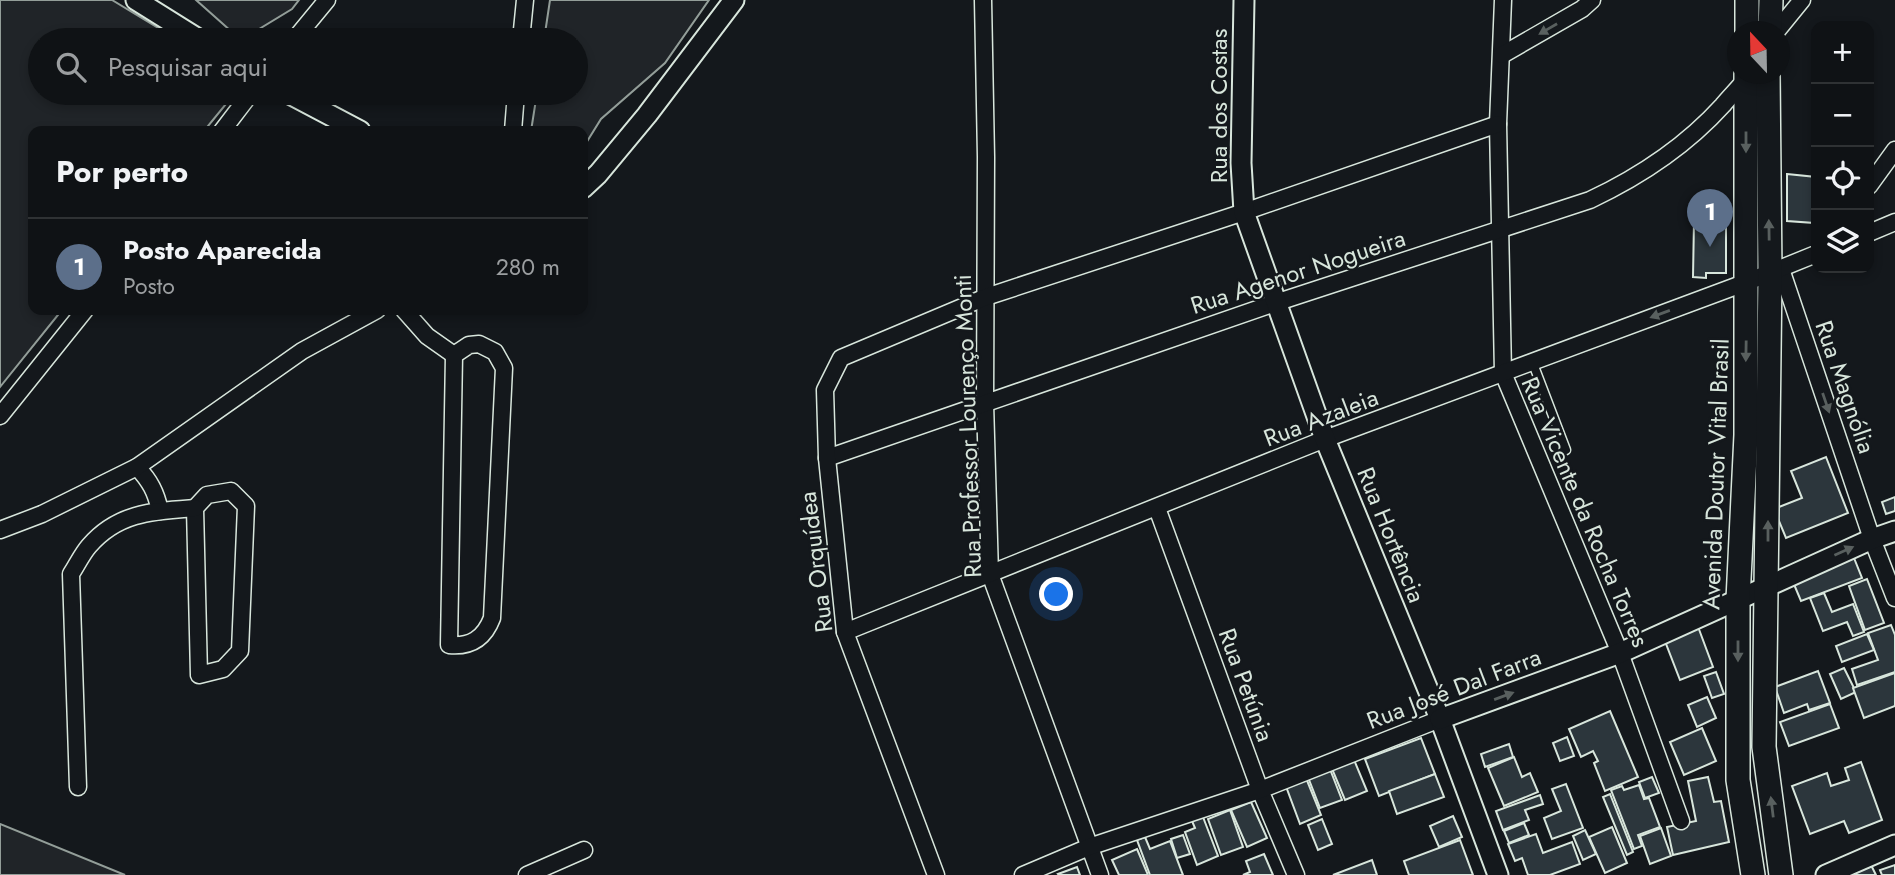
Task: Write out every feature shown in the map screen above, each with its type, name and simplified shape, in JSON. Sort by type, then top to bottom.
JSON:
[{"type":"main road","points":[[1747,21],[1748,0]]},
{"type":"main road","points":[[1770,21],[1771,0]]},
{"type":"main road","name":"Avenida Doutor Vital Brasil","points":[[1752,84],[1745,448],[1738,600],[1738,780],[1753,875]]},
{"type":"main road","name":"Avenida Doutor Vital Brasil","points":[[1753,84],[1775,271],[1764,747],[1781,875]]},
{"type":"street","points":[[136,0],[181,28]]},
{"type":"street","points":[[304,28],[327,0]]},
{"type":"street","points":[[522,28],[525,0]]},
{"type":"street","points":[[591,176],[734,0]]},
{"type":"street","name":"Rua Professor Lourenço Monti","points":[[983,0],[985,404],[990,574],[1100,875]]},
{"type":"street","name":"Rua dos Costas","points":[[1244,0],[1241,163],[1244,212]]},
{"type":"street","name":"Rua Vicente da Rocha Torres","points":[[1503,0],[1498,124],[1503,373],[1620,653],[1681,821]]},
{"type":"street","points":[[1502,55],[1582,9],[1592,0]]},
{"type":"street","points":[[1785,21],[1802,0]]},
{"type":"street","name":"Rua Agenor Nogueira","points":[[827,458],[1275,303],[1590,200],[1657,164],[1700,131],[1744,84]]},
{"type":"street","points":[[226,126],[242,105]]},
{"type":"street","points":[[311,105],[351,126]]},
{"type":"street","points":[[513,126],[515,105]]},
{"type":"street","points":[[986,297],[1498,124]]},
{"type":"street","points":[[1874,179],[1895,150]]},
{"type":"street","name":"Rua Hortência","points":[[1244,212],[1325,439],[1440,719],[1498,875]]},
{"type":"street","points":[[1874,231],[1895,222]]},
{"type":"street","name":"Rua Azaleia","points":[[845,632],[1325,439],[1811,256]]},
{"type":"street","name":"Rua Magnólia","points":[[1775,271],[1895,598]]},
{"type":"street","name":"Rua Orquídea","points":[[936,875],[845,632],[827,458],[825,390],[841,358],[986,297]]},
{"type":"street","points":[[0,416],[81,315]]},
{"type":"street","points":[[0,530],[42,514],[137,467],[302,351],[368,315]]},
{"type":"street","points":[[408,315],[427,336],[454,355]]},
{"type":"street","points":[[469,345],[488,346],[501,359],[504,368],[492,618],[481,638],[460,646],[449,645],[454,355],[469,345]]},
{"type":"street","points":[[137,467],[149,479],[157,494],[160,511]]},
{"type":"street","points":[[78,787],[71,574],[88,546],[113,525],[143,512],[195,508],[207,495],[231,491],[246,506],[240,651],[223,669],[198,675],[195,508]]},
{"type":"street","name":"Rua Petúnia","points":[[1157,508],[1260,790],[1296,875]]},
{"type":"street","name":"Rua José Dal Farra","points":[[1023,875],[1089,847],[1260,790],[1440,719],[1620,653],[1768,585],[1895,531]]},
{"type":"street","points":[[1826,875],[1895,845]]},
{"type":"street","points":[[527,875],[584,850]]},
{"type":"lane","points":[[1532,361],[1566,450]]},
{"type":"shaded area","points":[[0,0],[112,0],[158,28],[28,28],[28,105],[225,105],[208,126],[28,126],[28,315],[58,315],[0,387]]},
{"type":"shaded area","points":[[196,0],[299,0],[292,9],[261,28],[228,28]]},
{"type":"shaded area","points":[[550,0],[709,0],[665,63],[601,119],[588,140],[588,126],[532,126],[535,105],[588,105],[588,28],[546,28]]},
{"type":"shaded area","points":[[0,824],[125,875],[0,875]]},
{"type":"building","points":[[1787,174],[1811,176],[1811,223],[1787,221]]},
{"type":"building","points":[[1694,221],[1726,221],[1726,273],[1706,273],[1706,278],[1693,277]]},
{"type":"building","points":[[1826,457],[1848,513],[1786,538],[1774,509],[1802,498],[1791,471]]},
{"type":"building","points":[[1895,497],[1895,511],[1886,514],[1882,502]]},
{"type":"building","points":[[1854,558],[1862,578],[1801,601],[1793,582]]},
{"type":"building","points":[[1867,579],[1884,623],[1865,630],[1849,586]]},
{"type":"building","points":[[1824,593],[1832,612],[1853,604],[1864,632],[1853,636],[1847,622],[1823,631],[1810,598]]},
{"type":"building","points":[[1697,624],[1713,667],[1680,680],[1663,636]]},
{"type":"building","points":[[1891,625],[1895,635],[1895,672],[1857,685],[1852,669],[1878,660],[1868,633]]},
{"type":"building","points":[[1867,634],[1874,650],[1842,662],[1836,646]]},
{"type":"building","points":[[1844,668],[1856,692],[1841,699],[1830,674]]},
{"type":"building","points":[[1818,671],[1830,703],[1809,710],[1807,704],[1784,713],[1775,687]]},
{"type":"building","points":[[1716,672],[1724,694],[1712,698],[1704,676]]},
{"type":"building","points":[[1895,673],[1895,706],[1864,718],[1853,688]]},
{"type":"building","points":[[1707,697],[1716,718],[1697,727],[1688,705]]},
{"type":"building","points":[[1830,704],[1839,728],[1789,746],[1780,722]]},
{"type":"building","points":[[1610,711],[1638,777],[1605,791],[1594,763],[1598,761],[1593,751],[1581,757],[1569,729]]},
{"type":"building","points":[[1702,728],[1716,761],[1684,775],[1670,742]]},
{"type":"building","points":[[1567,737],[1574,756],[1560,761],[1553,743]]},
{"type":"building","points":[[1421,738],[1435,774],[1379,796],[1365,759]]},
{"type":"building","points":[[1509,744],[1513,757],[1485,767],[1481,754]]},
{"type":"building","points":[[1352,755],[1367,791],[1345,800],[1330,764]]},
{"type":"building","points":[[1514,757],[1522,777],[1530,773],[1538,792],[1504,806],[1488,768]]},
{"type":"building","points":[[1861,762],[1882,820],[1849,833],[1844,821],[1810,834],[1792,786],[1827,773],[1831,786],[1849,780],[1845,768]]},
{"type":"building","points":[[1328,764],[1342,800],[1320,808],[1306,772]]},
{"type":"building","points":[[1304,773],[1321,815],[1300,824],[1284,781]]},
{"type":"building","points":[[1435,774],[1444,797],[1397,814],[1389,791]]},
{"type":"building","points":[[1652,777],[1659,793],[1645,798],[1639,782]]},
{"type":"building","points":[[1708,777],[1714,802],[1721,801],[1729,842],[1673,855],[1667,827],[1696,821],[1688,781]]},
{"type":"building","points":[[1566,784],[1583,828],[1552,839],[1544,818],[1561,811],[1552,789]]},
{"type":"building","points":[[1639,785],[1644,799],[1649,798],[1660,827],[1638,835],[1642,846],[1634,849],[1611,790],[1622,786],[1624,790]]},
{"type":"building","points":[[1610,794],[1633,852],[1627,855],[1603,797]]},
{"type":"building","points":[[1540,795],[1543,804],[1525,810],[1529,820],[1503,830],[1496,811]]},
{"type":"building","points":[[1251,802],[1267,838],[1247,847],[1231,810]]},
{"type":"building","points":[[1230,810],[1243,847],[1221,855],[1208,819]]},
{"type":"building","points":[[1453,816],[1462,837],[1439,847],[1430,826]]},
{"type":"building","points":[[1203,817],[1218,856],[1197,865],[1185,832],[1195,828],[1192,821]]},
{"type":"building","points":[[1322,819],[1332,844],[1318,850],[1308,825]]},
{"type":"building","points":[[1524,823],[1529,835],[1509,843],[1504,831]]},
{"type":"building","points":[[1612,827],[1627,863],[1605,873],[1589,837]]},
{"type":"building","points":[[1661,828],[1671,856],[1650,864],[1640,836]]},
{"type":"building","points":[[1585,830],[1596,854],[1583,860],[1573,836]]},
{"type":"building","points":[[1536,834],[1543,853],[1572,842],[1580,864],[1550,875],[1528,875],[1522,858],[1515,861],[1508,844]]},
{"type":"building","points":[[1183,835],[1190,854],[1177,858],[1171,839]]},
{"type":"building","points":[[1145,837],[1150,849],[1170,841],[1183,875],[1150,875],[1137,840]]},
{"type":"building","points":[[1460,840],[1473,875],[1409,875],[1404,861]]},
{"type":"building","points":[[1137,849],[1148,875],[1119,875],[1112,860]]},
{"type":"building","points":[[1264,854],[1273,875],[1243,875],[1250,872],[1246,861]]},
{"type":"building","points":[[1372,860],[1377,875],[1333,875]]},
{"type":"building","points":[[1870,863],[1876,875],[1842,875]]},
{"type":"building","points":[[1895,865],[1895,875],[1882,875],[1880,870]]},
{"type":"building","points":[[1077,867],[1080,875],[1058,874]]},
{"type":"place","name":"Posto Aparecida","points":[[1710,247]]}]
